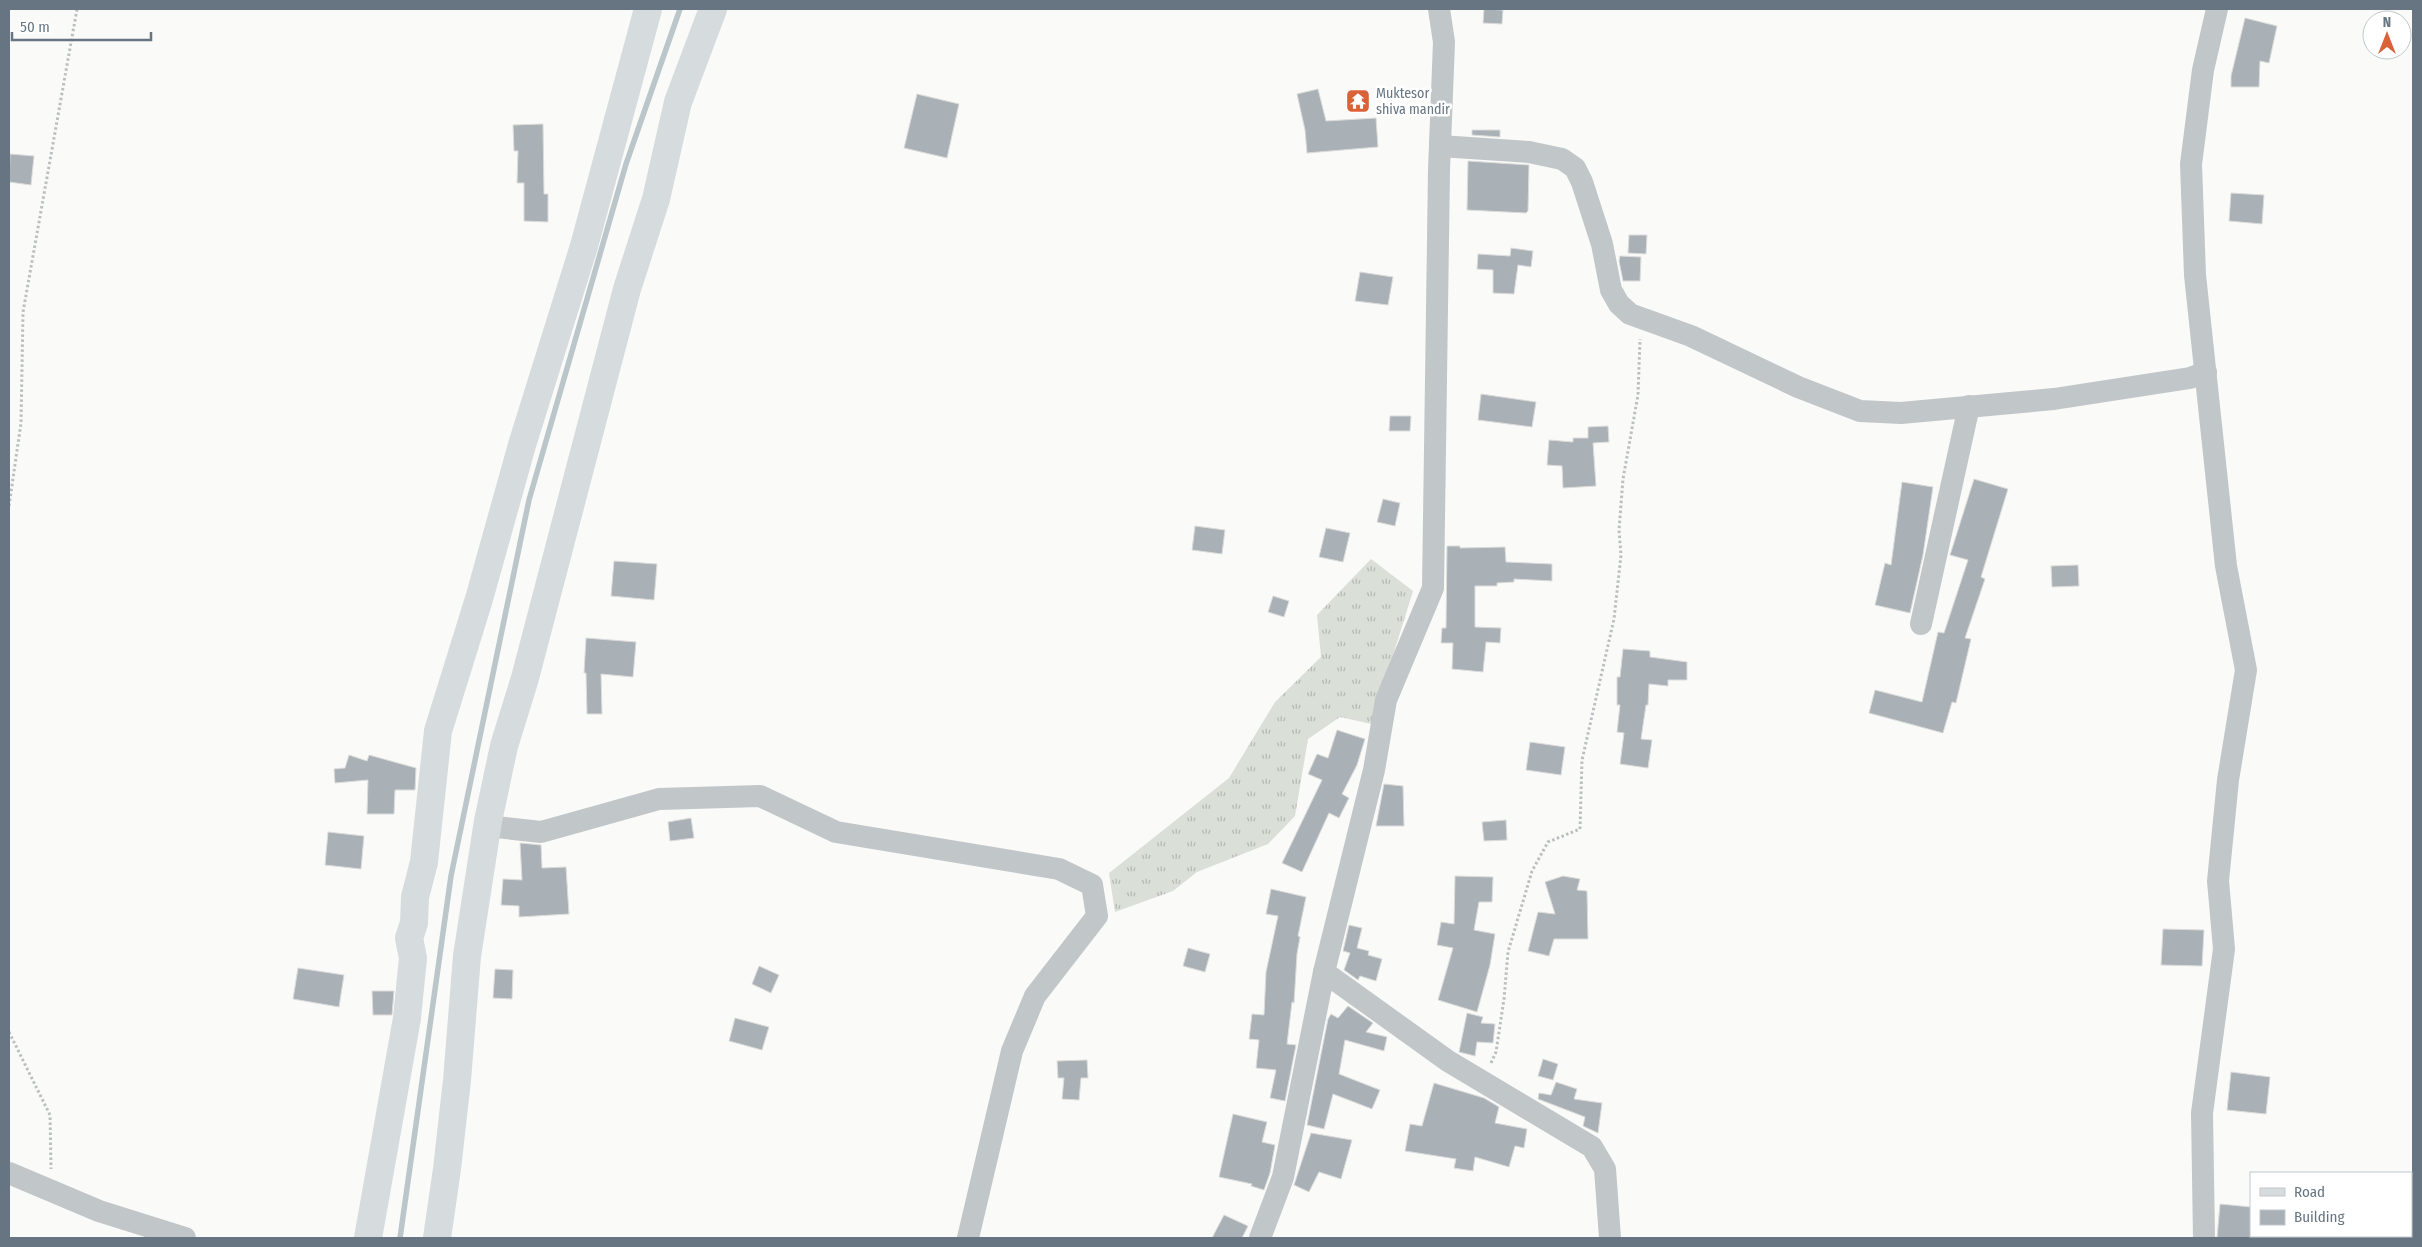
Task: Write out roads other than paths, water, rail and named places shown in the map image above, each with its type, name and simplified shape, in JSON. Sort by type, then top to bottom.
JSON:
[{"type":"main road","points":[[368,1238],[407,1018],[413,958],[410,938],[414,923],[415,897],[424,862],[438,731],[479,599],[522,445],[584,246],[648,9]]},
{"type":"main road","points":[[436,1238],[456,1090],[466,956],[487,826],[504,746],[529,661],[627,289],[656,199],[678,102],[713,9]]},
{"type":"street","points":[[1260,1238],[1283,1177],[1324,972],[1374,770],[1386,700],[1432,588],[1440,146],[1444,42],[1439,9]]},
{"type":"street","points":[[2204,1238],[2202,1113],[2224,949],[2218,881],[2228,780],[2246,670],[2226,566],[2195,275],[2191,164],[2203,70],[2217,9]]},
{"type":"street","points":[[1440,146],[1529,152],[1562,160],[1575,168],[1582,182],[1602,244],[1611,290],[1619,304],[1630,314],[1692,336],[1798,387],[1860,411],[1901,413],[2073,397],[2190,378],[2206,372]]},
{"type":"street","points":[[1920,624],[1969,406]]},
{"type":"street","points":[[487,826],[541,832],[659,799],[760,796],[836,832],[1059,869],[1092,886],[1097,916],[1035,996],[1012,1051],[968,1238]]},
{"type":"street","points":[[1324,972],[1448,1061],[1592,1147],[1604,1169],[1610,1238]]},
{"type":"street","points":[[9,1173],[99,1211],[186,1238]]},
{"type":"waterway","points":[[400,1238],[451,876],[529,500],[626,164],[680,9]]},
{"type":"place","name":"Muktesor shiva mandir","points":[[1358,101]]}]
